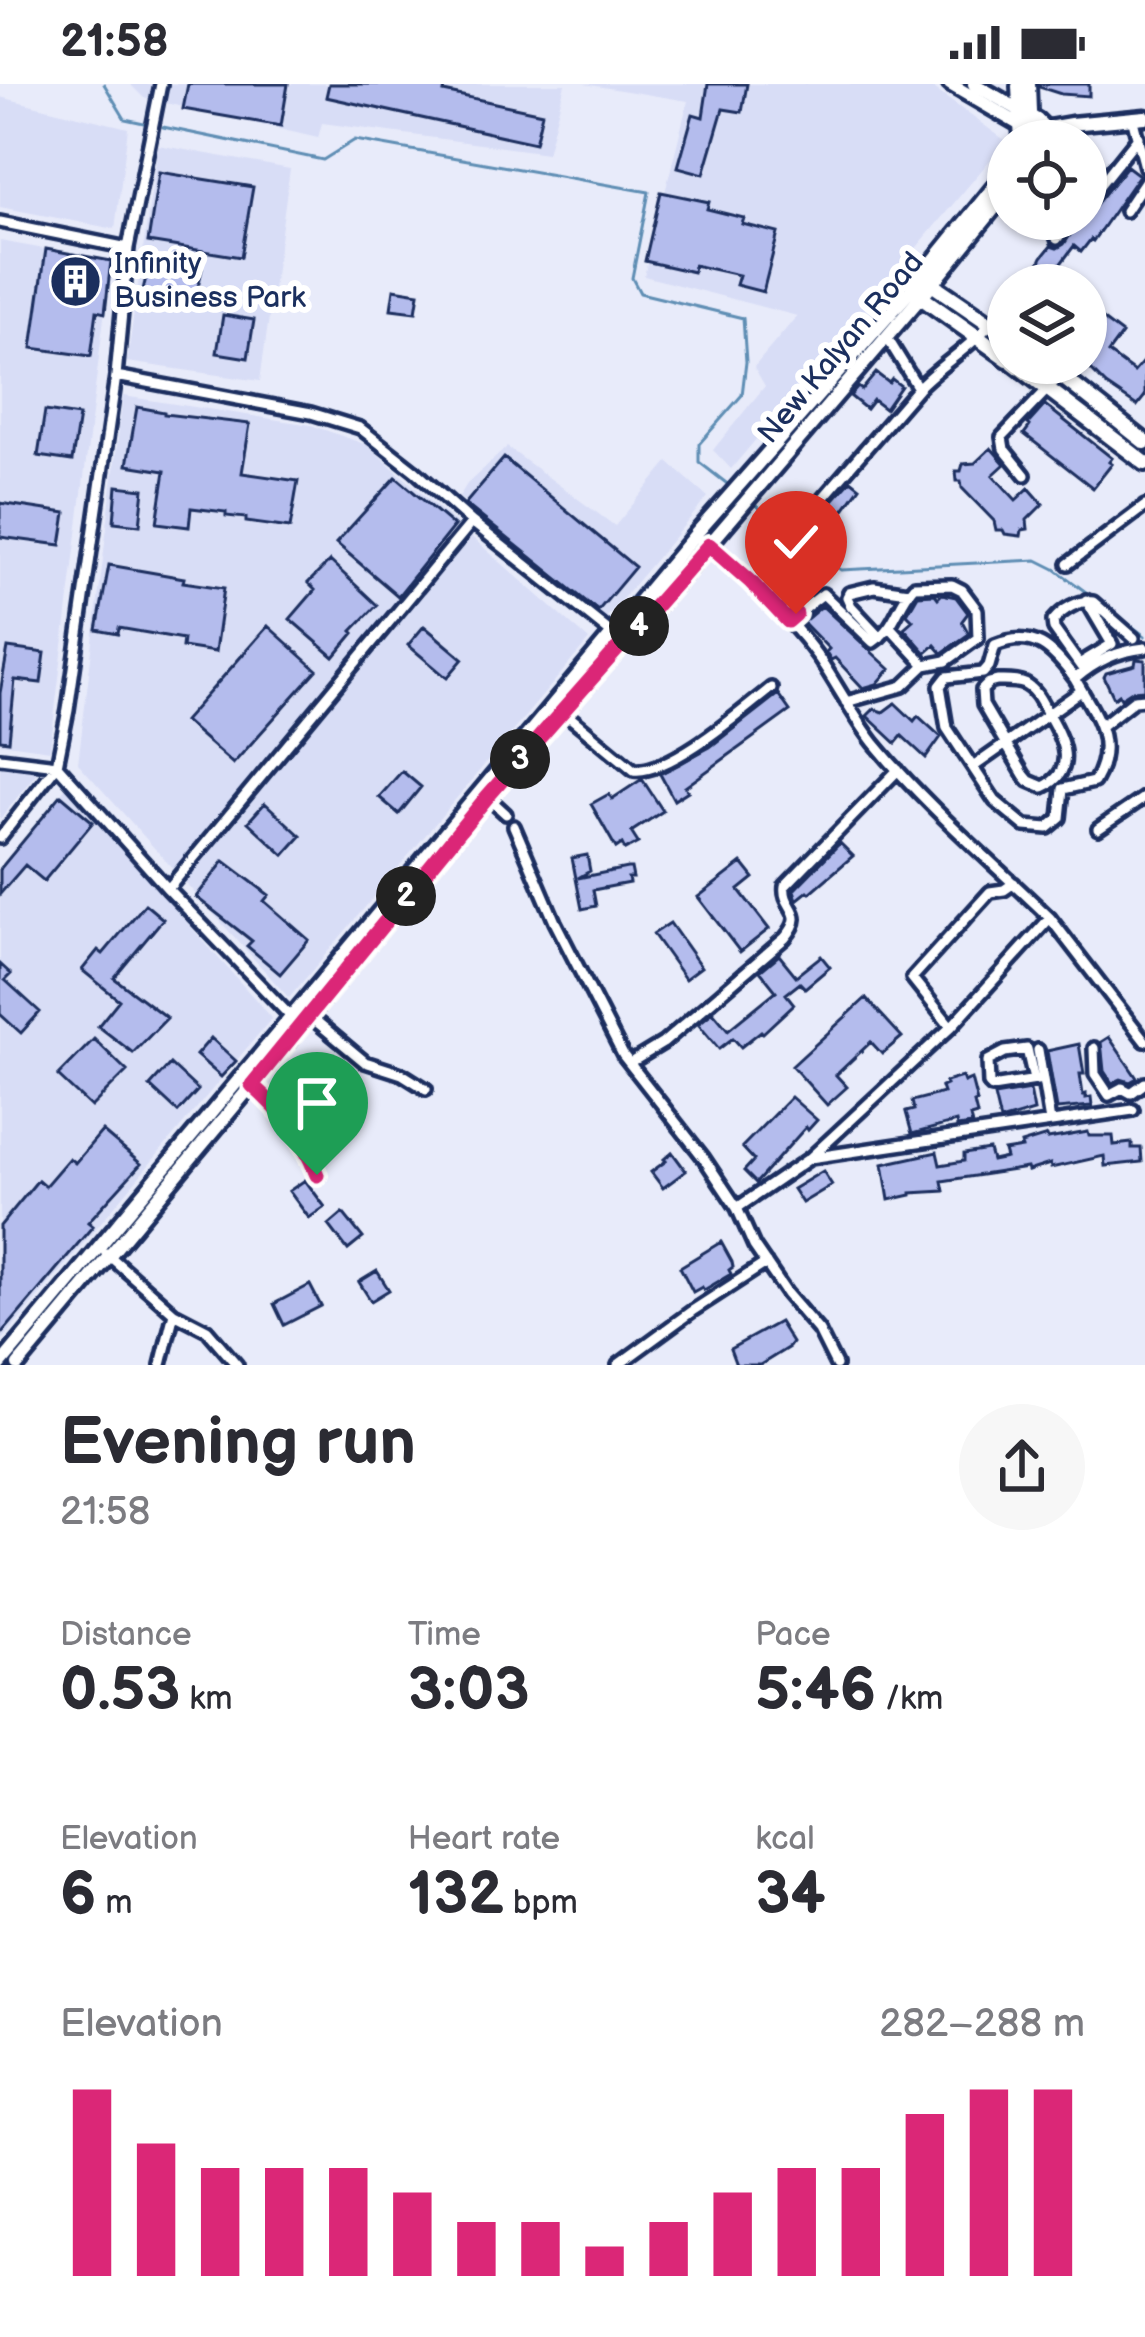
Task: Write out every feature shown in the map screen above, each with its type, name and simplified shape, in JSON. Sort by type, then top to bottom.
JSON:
[{"type":"main road","points":[[1019,84],[1026,120]]},
{"type":"main road","points":[[1028,84],[1028,120]]},
{"type":"main road","name":"New Kalyan Road","points":[[916,294],[987,199]]},
{"type":"main road","name":"New Kalyan Road","points":[[927,280],[987,213]]},
{"type":"main road","points":[[927,280],[987,322]]},
{"type":"main road","points":[[916,294],[987,344]]},
{"type":"main road","points":[[1044,384],[1145,463]]},
{"type":"main road","points":[[1072,384],[1145,442]]},
{"type":"street","points":[[0,838],[57,765],[116,376],[128,248],[161,84]]},
{"type":"street","points":[[950,84],[1014,120]]},
{"type":"street","points":[[974,84],[1018,120]]},
{"type":"street","points":[[1107,120],[1139,117],[1145,167]]},
{"type":"street","points":[[1107,176],[1138,137]]},
{"type":"street","points":[[1126,211],[1145,181]]},
{"type":"street","points":[[0,222],[128,248]]},
{"type":"street","name":"New Kalyan Road","points":[[362,942],[376,918],[619,639],[709,545],[832,388],[886,336],[916,294]]},
{"type":"street","name":"New Kalyan Road","points":[[619,639],[695,535],[916,294]]},
{"type":"street","points":[[804,520],[918,388],[987,328]]},
{"type":"street","points":[[886,336],[918,388]]},
{"type":"street","points":[[116,376],[311,412],[360,428],[619,639]]},
{"type":"street","points":[[1025,475],[1004,449],[1002,437],[1055,384]]},
{"type":"street","points":[[1068,564],[1145,506]]},
{"type":"street","points":[[168,889],[472,522]]},
{"type":"street","points":[[695,535],[788,621],[819,658],[867,734],[1050,918],[1145,1041]]},
{"type":"street","points":[[788,621],[823,593],[869,641],[891,628],[908,592],[921,584],[952,585],[977,610],[979,634],[974,643],[946,661],[925,665],[903,686],[846,702]]},
{"type":"street","points":[[880,637],[851,606],[849,593],[874,587],[908,592]]},
{"type":"street","points":[[1079,672],[1032,640],[995,645],[982,705],[1029,781],[1043,787],[1094,782],[1105,756],[1105,738],[1081,691],[1079,672],[1052,626],[1057,616],[1086,600],[1099,605],[1134,638]]},
{"type":"street","points":[[1079,672],[1112,644],[1086,600]]},
{"type":"street","points":[[891,628],[925,665]]},
{"type":"street","points":[[1079,672],[1124,650],[1145,648]]},
{"type":"street","points":[[947,676],[1023,682],[1048,713],[1066,749],[1059,784],[1060,818],[1048,827],[1025,826],[995,801],[946,728],[940,686],[947,676]]},
{"type":"street","points":[[559,708],[634,770],[645,771],[689,749],[771,688]]},
{"type":"street","points":[[974,767],[1081,691]]},
{"type":"street","points":[[1101,726],[1134,700],[1145,699]]},
{"type":"street","points":[[0,758],[57,765],[168,889],[301,1017],[365,1062],[426,1089]]},
{"type":"street","points":[[630,1063],[663,1043],[785,938],[796,917],[784,886],[898,770]]},
{"type":"street","points":[[484,795],[506,814]]},
{"type":"street","name":"New Kalyan Road","points":[[362,942],[484,795]]},
{"type":"street","points":[[1098,829],[1145,797]]},
{"type":"street","points":[[514,826],[555,922],[623,1054],[703,1157],[754,1246],[819,1331],[836,1365]]},
{"type":"street","points":[[951,1027],[912,977],[990,892],[1014,883]]},
{"type":"street","points":[[736,1208],[810,1158],[951,1027],[1050,918]]},
{"type":"street","points":[[17,1365],[104,1252],[362,942]]},
{"type":"street","points":[[1094,1048],[1095,1074],[1108,1095],[1122,1088],[1131,1093],[1145,1083]]},
{"type":"street","points":[[1038,1079],[991,1086],[988,1061],[1005,1052],[1027,1049],[1038,1079],[1049,1122]]},
{"type":"street","points":[[1038,1079],[1039,1050]]},
{"type":"street","points":[[248,1081],[284,1113],[317,1175]]},
{"type":"street","points":[[810,1158],[1133,1110]]},
{"type":"street","points":[[104,1252],[174,1313],[207,1330],[237,1365]]},
{"type":"street","points":[[0,1365],[104,1252]]},
{"type":"street","points":[[618,1365],[766,1263]]},
{"type":"street","points":[[161,1365],[174,1313]]},
{"type":"shaded area","points":[[130,84],[565,84],[547,153],[322,123],[318,138],[144,98]]},
{"type":"shaded area","points":[[584,84],[927,84],[987,127],[987,164],[731,469],[713,450],[765,386],[754,367],[797,316],[644,276],[688,101]]},
{"type":"shaded area","points":[[0,97],[128,128],[115,229],[0,207]]},
{"type":"shaded area","points":[[158,145],[290,169],[260,381],[127,362]]},
{"type":"shaded area","points":[[0,241],[111,261],[50,750],[0,743]]},
{"type":"shaded area","points":[[123,396],[311,425],[367,445],[589,640],[289,998],[78,763]]},
{"type":"shaded area","points":[[507,447],[615,526],[668,462],[708,497],[602,623],[459,497]]},
{"type":"shaded area","points":[[0,766],[38,771],[0,819]]},
{"type":"shaded area","points":[[66,787],[272,1018],[0,1343],[0,870]]},
{"type":"building","points":[[188,84],[288,84],[281,126],[183,109]]},
{"type":"building","points":[[329,84],[446,84],[444,92],[542,113],[535,143],[326,97]]},
{"type":"building","points":[[708,84],[747,84],[742,112],[723,109],[704,174],[678,167],[693,114],[703,117]]},
{"type":"building","points":[[1039,84],[1089,84],[1089,96],[1061,94]]},
{"type":"building","points":[[1127,166],[1139,175],[1107,221],[1107,191]]},
{"type":"building","points":[[159,172],[253,187],[241,257],[148,242]]},
{"type":"building","points":[[661,192],[709,202],[707,209],[778,233],[763,292],[736,285],[739,275],[694,265],[693,272],[645,261]]},
{"type":"building","points":[[1090,240],[1081,252],[1074,246],[1060,264],[1039,264],[1051,246]]},
{"type":"building","points":[[46,249],[111,261],[105,313],[97,311],[91,356],[32,348]]},
{"type":"building","points":[[151,257],[202,269],[194,306],[142,294]]},
{"type":"building","points":[[394,289],[419,293],[416,312],[391,309]]},
{"type":"building","points":[[223,315],[254,320],[248,358],[217,353]]},
{"type":"building","points":[[1107,323],[1122,334],[1108,353],[1134,372],[1145,359],[1145,396],[1137,406],[1106,385]]},
{"type":"building","points":[[876,373],[901,386],[885,409],[873,400],[866,409],[850,396]]},
{"type":"building","points":[[1045,405],[1112,458],[1093,488],[1024,434]]},
{"type":"building","points":[[137,407],[250,424],[242,473],[298,481],[290,528],[191,508],[189,527],[157,523],[165,471],[127,465]]},
{"type":"building","points":[[45,411],[79,416],[72,461],[38,456]]},
{"type":"building","points":[[991,448],[1005,464],[993,475],[1016,500],[1029,488],[1043,504],[1027,520],[1028,529],[1021,536],[996,530],[994,521],[957,481],[956,471],[963,464],[975,463]]},
{"type":"building","points":[[504,458],[635,567],[598,611],[465,504]]},
{"type":"building","points":[[396,477],[454,526],[398,596],[336,543]]},
{"type":"building","points":[[851,480],[860,487],[825,536],[811,525]]},
{"type":"building","points":[[117,486],[144,489],[140,525],[114,522]]},
{"type":"building","points":[[0,503],[66,513],[61,545],[0,537]]},
{"type":"building","points":[[786,545],[809,567],[780,598],[761,579]]},
{"type":"building","points":[[330,561],[377,605],[334,657],[290,619],[315,590],[308,583]]},
{"type":"building","points":[[109,565],[224,588],[215,652],[182,647],[183,639],[119,628],[118,634],[97,630]]},
{"type":"building","points":[[918,595],[956,597],[968,613],[962,621],[969,634],[942,653],[935,645],[926,653],[904,628],[913,620],[907,614]]},
{"type":"building","points":[[822,606],[890,669],[877,684],[863,688],[835,658],[831,660],[829,649],[803,622]]},
{"type":"building","points":[[268,626],[317,670],[233,764],[184,721]]},
{"type":"building","points":[[424,626],[463,659],[447,678],[408,645]]},
{"type":"building","points":[[8,648],[45,653],[41,683],[15,680],[9,741],[0,740],[0,693]]},
{"type":"building","points":[[1136,659],[1145,660],[1145,690],[1114,698],[1106,673],[1135,665]]},
{"type":"building","points":[[778,694],[790,711],[685,787],[688,791],[674,800],[660,774],[710,747]]},
{"type":"building","points":[[895,703],[941,737],[926,758],[902,736],[896,743],[867,716]]},
{"type":"building","points":[[402,771],[421,787],[399,814],[379,797]]},
{"type":"building","points":[[642,779],[663,811],[631,832],[638,843],[625,850],[622,844],[616,848],[591,804],[609,794],[612,799]]},
{"type":"building","points":[[61,795],[93,822],[44,881],[25,865],[0,894],[0,869]]},
{"type":"building","points":[[265,803],[301,836],[284,855],[248,822]]},
{"type":"building","points":[[840,843],[853,856],[797,900],[794,890]]},
{"type":"building","points":[[587,855],[590,871],[578,878],[631,868],[633,878],[628,878],[629,883],[593,890],[596,906],[582,909],[572,858]]},
{"type":"building","points":[[224,861],[269,895],[264,901],[309,940],[280,974],[247,946],[252,941],[196,897]]},
{"type":"building","points":[[742,863],[754,878],[739,890],[769,929],[740,952],[698,897]]},
{"type":"building","points":[[145,904],[163,919],[114,978],[167,1018],[133,1053],[98,1026],[119,1000],[82,970],[98,950],[103,954]]},
{"type":"building","points":[[670,923],[701,967],[685,979],[653,934]]},
{"type":"building","points":[[779,955],[796,976],[821,956],[830,967],[805,988],[800,983],[786,994],[794,1004],[763,1033],[741,1047],[733,1038],[719,1049],[698,1024],[713,1012],[728,1030],[776,991],[760,971]]},
{"type":"building","points":[[0,964],[11,974],[5,980],[40,1012],[21,1033],[0,1014]]},
{"type":"building","points":[[866,998],[902,1037],[882,1054],[871,1042],[836,1075],[847,1087],[827,1105],[792,1066]]},
{"type":"building","points":[[1109,1037],[1137,1078],[1130,1082],[1112,1083],[1104,1071],[1101,1042]]},
{"type":"building","points":[[211,1038],[236,1061],[221,1077],[196,1055]]},
{"type":"building","points":[[94,1039],[127,1071],[91,1107],[58,1076]]},
{"type":"building","points":[[1079,1044],[1083,1095],[1091,1097],[1092,1106],[1057,1109],[1047,1051]]},
{"type":"building","points":[[170,1064],[198,1090],[178,1112],[150,1086]]},
{"type":"building","points":[[962,1077],[964,1082],[971,1079],[977,1102],[977,1115],[970,1117],[972,1125],[957,1127],[956,1122],[912,1134],[906,1112],[914,1110],[912,1101],[943,1093],[945,1082]]},
{"type":"building","points":[[1030,1090],[1034,1111],[1000,1121],[994,1096]]},
{"type":"building","points":[[791,1097],[817,1120],[756,1183],[744,1171],[754,1160],[742,1147]]},
{"type":"building","points":[[102,1131],[141,1164],[88,1222],[93,1226],[0,1336],[0,1226],[38,1180],[45,1186],[69,1158],[75,1163]]},
{"type":"building","points":[[1088,1132],[1089,1136],[1113,1136],[1114,1145],[1132,1143],[1132,1148],[1141,1148],[1142,1162],[1105,1166],[1104,1156],[1051,1168],[1050,1164],[942,1181],[944,1191],[889,1200],[883,1164],[937,1152],[940,1165],[989,1150],[992,1161],[1006,1158],[1004,1151],[1047,1136]]},
{"type":"building","points":[[672,1152],[686,1171],[663,1188],[651,1172]]},
{"type":"building","points":[[823,1171],[832,1185],[802,1203],[793,1189]]},
{"type":"building","points":[[305,1180],[325,1207],[309,1218],[289,1191]]},
{"type":"building","points":[[343,1213],[363,1238],[348,1250],[329,1225]]},
{"type":"building","points":[[721,1242],[732,1262],[731,1274],[693,1292],[680,1267]]},
{"type":"building","points":[[377,1271],[389,1290],[371,1301],[359,1282]]},
{"type":"building","points":[[310,1285],[321,1306],[284,1325],[274,1304]]},
{"type":"building","points":[[779,1322],[792,1343],[789,1347],[760,1365],[736,1365],[730,1349]]},
{"type":"waterway","points":[[104,84],[125,119],[144,123]]},
{"type":"waterway","points":[[163,127],[323,160],[355,140],[649,192],[632,278],[640,293],[743,318],[742,395],[699,444],[699,462],[730,486]]},
{"type":"waterway","points":[[754,504],[841,570],[1037,560],[1145,636]]},
{"type":"place","name":"Infinity Business Park","points":[[75,281]]},
{"type":"route","points":[[317,1175],[284,1113],[252,1085],[487,797],[709,545],[788,621],[796,614]]}]
